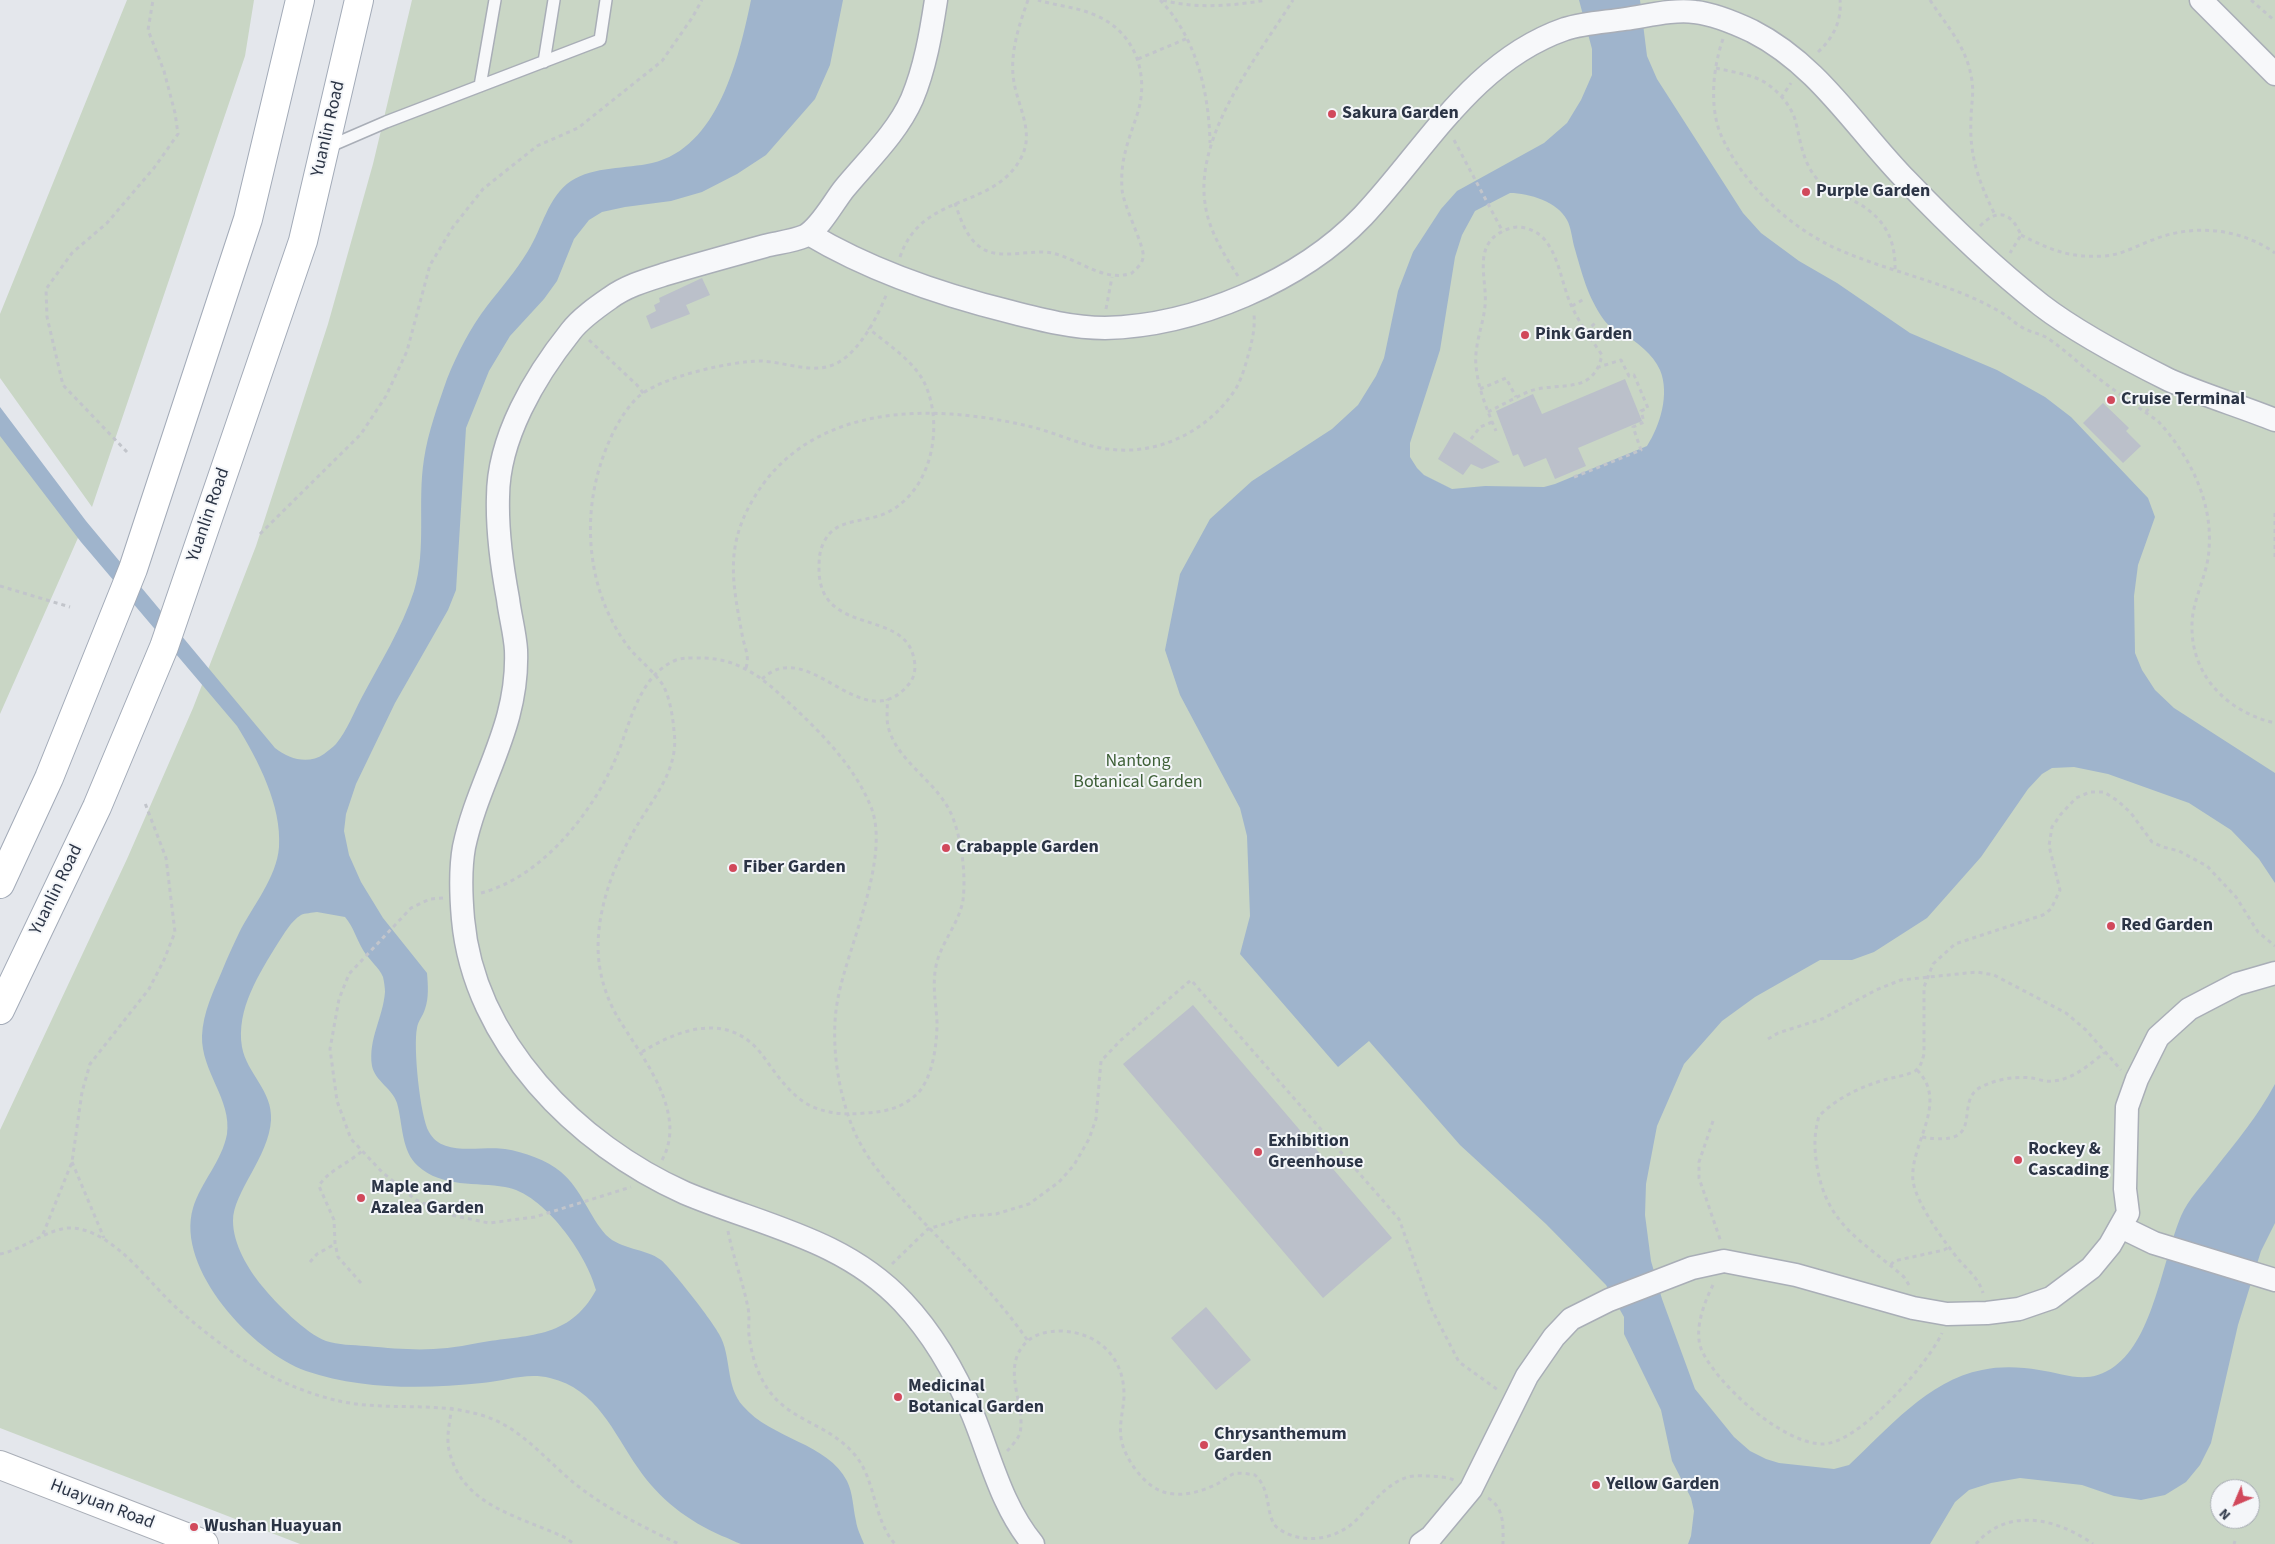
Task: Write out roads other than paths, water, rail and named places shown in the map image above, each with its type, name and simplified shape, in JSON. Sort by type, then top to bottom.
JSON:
[{"type":"main road","points":[[0,884],[49,778],[133,570],[248,218],[300,0]]},
{"type":"main road","name":"Yuanlin Road","points":[[0,1010],[97,807],[164,647],[303,241],[359,0]]},
{"type":"main road","name":"Huayuan Road","points":[[0,1465],[204,1544]]},
{"type":"main road","name":"Huayuan Road","points":[[0,1486],[154,1544]]},
{"type":"street","points":[[936,0],[931,36],[911,102],[883,144],[809,234],[642,282],[614,294],[574,326],[531,390],[510,436],[499,479],[497,501],[505,584],[516,648],[514,693],[503,739],[471,820],[462,854],[463,923],[475,974],[500,1035],[529,1076],[605,1148],[651,1177],[729,1209],[798,1233],[846,1257],[902,1300],[931,1337],[950,1367],[973,1414],[991,1466],[1009,1507],[1022,1531],[1033,1544]]},
{"type":"street","points":[[2201,0],[2275,74]]},
{"type":"street","points":[[809,234],[838,251],[894,275],[982,305],[1058,324],[1103,328],[1207,312],[1289,273],[1324,249],[1362,218],[1469,91],[1510,58],[1539,41],[1568,28],[1694,11],[1732,21],[1778,44],[1815,75],[1844,106],[1906,181],[1985,249],[2042,306],[2070,326],[2171,381],[2275,420]]},
{"type":"street","points":[[1421,1544],[1431,1537],[1471,1489],[1527,1376],[1554,1337],[1571,1319],[1609,1300],[1692,1268],[1724,1261],[1796,1275],[1913,1308],[1947,1314],[1988,1313],[2019,1309],[2051,1298],[2091,1268],[2110,1245],[2128,1213],[2125,1189],[2127,1107],[2137,1079],[2158,1037],[2189,1009],[2237,984],[2275,973]]},
{"type":"street","points":[[2121,1226],[2154,1243],[2274,1280]]},
{"type":"lane","points":[[480,86],[495,0]]},
{"type":"lane","points":[[544,62],[554,0]]},
{"type":"lane","points":[[324,149],[386,122],[600,40],[606,0]]},
{"type":"water","points":[[751,0],[843,0],[830,65],[815,99],[766,155],[737,174],[702,192],[671,201],[602,212],[589,220],[574,239],[557,281],[544,299],[510,336],[489,371],[466,428],[456,590],[448,610],[395,703],[356,784],[346,814],[344,831],[349,855],[361,882],[383,918],[427,973],[427,1000],[418,1025],[416,1050],[420,1097],[429,1132],[435,1140],[453,1148],[505,1149],[542,1160],[561,1172],[568,1179],[606,1235],[619,1244],[648,1253],[661,1260],[692,1296],[719,1334],[726,1352],[733,1389],[743,1406],[768,1426],[813,1449],[838,1468],[849,1486],[857,1527],[864,1544],[741,1544],[709,1530],[675,1508],[655,1490],[638,1468],[612,1427],[592,1402],[566,1384],[550,1378],[533,1376],[460,1385],[416,1387],[349,1382],[306,1371],[285,1361],[263,1346],[242,1327],[223,1305],[207,1281],[196,1257],[191,1232],[193,1208],[221,1153],[227,1134],[225,1109],[206,1061],[202,1036],[204,1019],[209,1003],[228,957],[274,869],[279,847],[279,831],[273,800],[253,753],[237,726],[81,542],[0,436],[0,407],[86,521],[275,748],[292,758],[305,760],[324,754],[336,744],[347,727],[397,632],[414,591],[420,558],[421,492],[426,449],[447,379],[470,332],[481,314],[523,258],[533,242],[551,204],[563,187],[580,176],[600,170],[652,163],[675,154],[694,139],[709,120],[722,98],[740,48]],"holes":[[[317,912],[345,917],[363,950],[383,977],[384,1002],[372,1047],[372,1066],[377,1076],[395,1098],[408,1153],[418,1166],[438,1178],[460,1183],[505,1187],[520,1192],[549,1213],[574,1244],[591,1276],[596,1290],[585,1306],[573,1318],[560,1326],[530,1335],[435,1349],[346,1345],[326,1341],[300,1325],[283,1309],[257,1279],[242,1256],[234,1230],[235,1210],[244,1186],[264,1147],[269,1134],[271,1120],[268,1100],[249,1066],[242,1047],[242,1019],[251,992],[264,967],[285,932],[297,918],[303,914]]]},
{"type":"water","points":[[1579,0],[1640,0],[1647,56],[1657,79],[1743,213],[1761,233],[1799,261],[1837,283],[1910,333],[1997,370],[2045,397],[2071,417],[2148,498],[2155,517],[2138,565],[2134,596],[2135,653],[2142,670],[2155,690],[2174,708],[2275,773],[2275,883],[2259,859],[2231,830],[2189,803],[2108,774],[2074,767],[2052,768],[2042,774],[2028,789],[1981,857],[1927,918],[1874,952],[1852,960],[1820,960],[1755,997],[1722,1021],[1684,1064],[1657,1126],[1646,1184],[1645,1215],[1651,1261],[1662,1299],[1695,1389],[1734,1437],[1750,1451],[1779,1463],[1834,1469],[1849,1465],[1894,1422],[1926,1395],[1962,1376],[1982,1370],[2004,1367],[2032,1369],[2077,1377],[2096,1376],[2105,1372],[2128,1354],[2139,1337],[2156,1297],[2181,1216],[2188,1203],[2246,1128],[2275,1084],[2275,1223],[2261,1251],[2238,1325],[2211,1443],[2200,1465],[2186,1482],[2165,1495],[2141,1500],[2114,1496],[2082,1485],[2020,1478],[1991,1483],[1969,1490],[1955,1502],[1930,1544],[1688,1544],[1691,1536],[1694,1511],[1691,1498],[1672,1461],[1661,1410],[1624,1334],[1624,1317],[1606,1285],[1546,1224],[1460,1145],[1369,1041],[1338,1067],[1240,954],[1250,916],[1247,836],[1240,808],[1180,695],[1165,650],[1180,574],[1210,519],[1252,481],[1332,429],[1358,405],[1376,376],[1384,358],[1398,291],[1413,252],[1441,209],[1457,191],[1544,143],[1567,123],[1581,100],[1592,75],[1592,49]],"holes":[[[1510,193],[1518,193],[1550,204],[1557,208],[1567,220],[1586,284],[1598,311],[1608,324],[1633,340],[1657,364],[1663,379],[1664,399],[1662,410],[1656,429],[1647,446],[1555,484],[1544,487],[1485,486],[1452,489],[1424,475],[1417,468],[1410,457],[1410,443],[1440,350],[1455,257],[1462,235],[1475,211]]]},
{"type":"place","name":"Sakura Garden","points":[[1332,114]]},
{"type":"place","name":"Purple Garden","points":[[1806,192]]},
{"type":"place","name":"Pink Garden","points":[[1525,335]]},
{"type":"place","name":"Cruise Terminal","points":[[2111,400]]},
{"type":"place","name":"Crabapple Garden","points":[[946,848]]},
{"type":"place","name":"Fiber Garden","points":[[733,868]]},
{"type":"place","name":"Red Garden","points":[[2111,926]]},
{"type":"place","name":"Exhibition Greenhouse","points":[[1258,1152]]},
{"type":"place","name":"Rockey & Cascading","points":[[2018,1160]]},
{"type":"place","name":"Maple and Azalea Garden","points":[[361,1198]]},
{"type":"place","name":"Medicinal Botanical Garden","points":[[898,1397]]},
{"type":"place","name":"Chrysanthemum Garden","points":[[1204,1445]]},
{"type":"place","name":"Yellow Garden","points":[[1596,1485]]},
{"type":"place","name":"Wushan Huayuan","points":[[194,1527]]},
{"type":"park label","name":"Nantong Botanical Garden","points":[[1138,772]]}]
